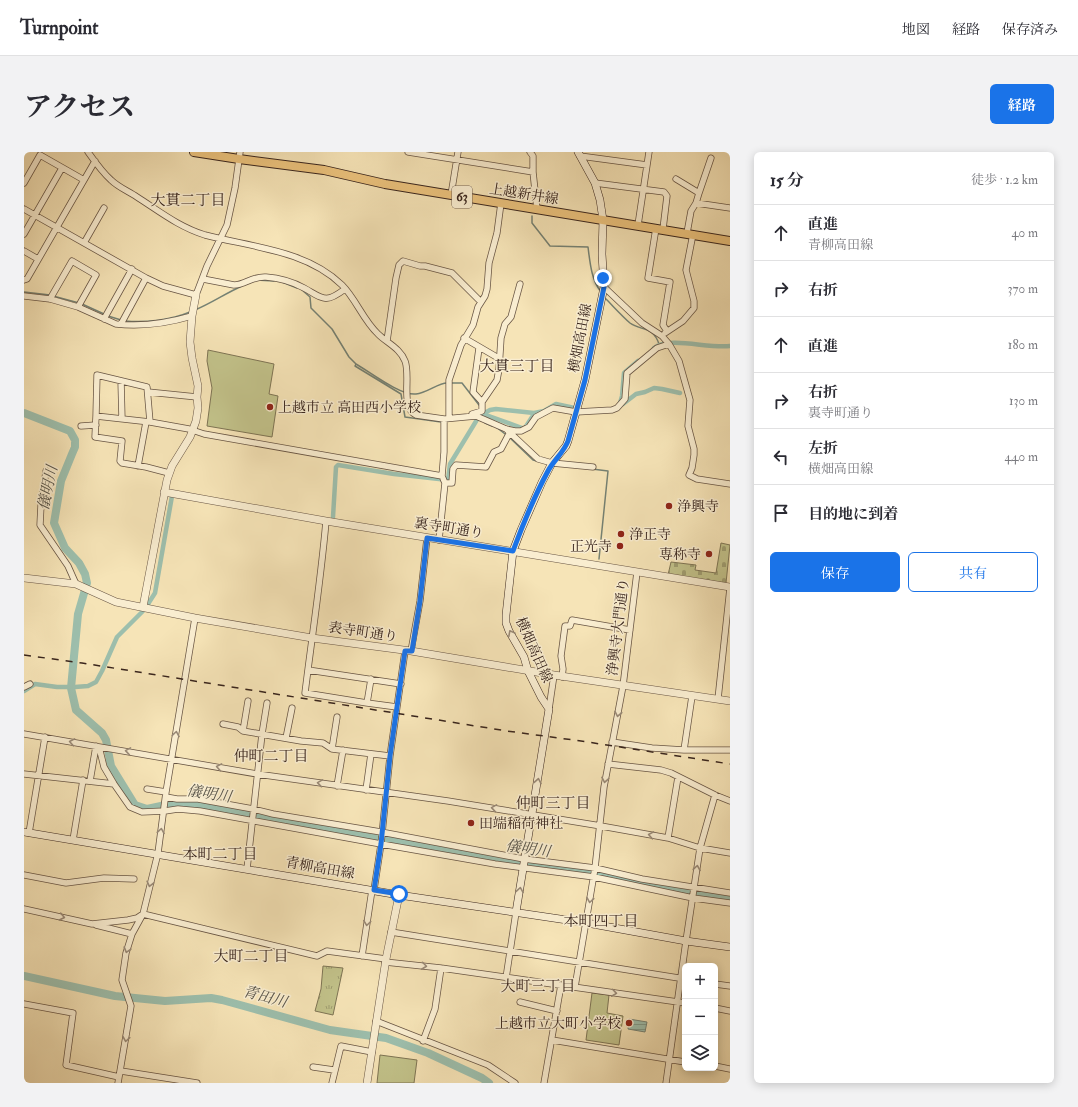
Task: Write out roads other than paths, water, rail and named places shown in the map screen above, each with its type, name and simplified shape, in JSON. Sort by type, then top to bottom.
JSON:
[{"type":"main road","name":"上越新井線","points":[[194,152],[240,156],[324,170],[385,184],[730,241]]},
{"type":"street","points":[[88,152],[111,181],[175,223],[203,234],[262,247],[305,262],[329,274],[345,289],[377,334],[398,350],[406,362],[408,376],[407,401],[412,413],[422,416],[446,418],[476,416],[508,430],[516,431],[526,430],[536,417],[553,408],[576,412],[612,410],[617,408],[625,399],[627,373],[657,348],[669,344]]},
{"type":"street","points":[[408,152],[533,172]]},
{"type":"street","points":[[451,195],[458,152]]},
{"type":"street","points":[[530,152],[533,156],[533,172],[537,209]]},
{"type":"street","points":[[638,225],[649,152]]},
{"type":"street","points":[[579,154],[647,165]]},
{"type":"street","name":"横畑高田線","points":[[549,709],[528,670],[524,657],[506,623],[513,551],[552,462],[566,446],[585,380],[604,287],[602,254],[603,220],[598,192],[595,183],[579,154]]},
{"type":"street","points":[[24,183],[40,155],[84,180]]},
{"type":"street","points":[[143,607],[164,492],[169,473],[193,430],[198,408],[198,386],[190,347],[192,316],[196,295],[229,216],[240,156]]},
{"type":"street","points":[[662,336],[683,321],[694,308],[694,301],[686,270],[691,211],[696,204],[711,158]]},
{"type":"street","points":[[24,280],[27,279],[95,161]]},
{"type":"street","points":[[24,234],[62,168]]},
{"type":"street","points":[[676,179],[699,192]]},
{"type":"street","points":[[595,183],[664,192],[667,196],[648,278],[670,282],[663,325],[667,331]]},
{"type":"street","points":[[440,540],[445,483],[442,476],[449,380],[464,338],[473,325],[478,307],[487,289],[489,263],[497,233],[501,203]]},
{"type":"street","points":[[696,204],[730,208]]},
{"type":"street","points":[[84,243],[104,208]]},
{"type":"street","points":[[24,209],[146,278],[163,286],[196,295]]},
{"type":"street","points":[[24,251],[38,259]]},
{"type":"street","points":[[50,299],[72,261],[96,275],[78,307]]},
{"type":"street","points":[[387,341],[396,278],[399,266],[403,261],[452,273],[481,302]]},
{"type":"street","points":[[104,319],[132,269]]},
{"type":"street","points":[[122,324],[146,278]]},
{"type":"street","points":[[202,279],[234,286],[252,278],[275,278],[296,284],[322,298],[333,297],[345,289]]},
{"type":"street","points":[[485,419],[482,411],[482,402],[497,380],[501,338],[505,324],[511,317],[520,284]]},
{"type":"street","points":[[604,287],[642,323],[662,336],[669,344],[682,367],[690,400],[688,426],[694,456],[689,475],[697,479],[730,484]]},
{"type":"street","points":[[24,296],[50,299],[78,307],[104,319],[122,324],[138,326],[163,323],[192,316]]},
{"type":"street","points":[[464,338],[500,359]]},
{"type":"street","points":[[479,348],[473,392],[482,402]]},
{"type":"street","points":[[138,466],[148,422],[147,387],[98,373],[95,437],[122,441],[120,461],[122,463],[169,473]]},
{"type":"street","points":[[121,380],[122,419]]},
{"type":"street","points":[[148,392],[197,397]]},
{"type":"street","points":[[469,416],[482,411]]},
{"type":"street","points":[[96,416],[148,422],[189,429],[442,476]]},
{"type":"street","points":[[81,426],[96,425]]},
{"type":"street","points":[[508,430],[538,459],[593,467]]},
{"type":"street","points":[[445,483],[452,483],[453,469],[456,465],[486,467],[494,452],[501,450],[508,430]]},
{"type":"street","points":[[46,471],[41,505],[40,525],[79,585]]},
{"type":"street","name":"裏寺町通り","points":[[164,492],[427,538],[730,587]]},
{"type":"street","points":[[326,521],[318,606],[312,638],[305,693],[397,708]]},
{"type":"street","points":[[362,956],[381,844],[381,832],[397,708],[408,651],[420,601],[427,538]]},
{"type":"street","name":"浄興寺大門通り","points":[[575,987],[594,877],[601,826],[604,787],[623,686],[637,572]]},
{"type":"street","points":[[24,578],[79,585]]},
{"type":"street","name":"表寺町通り","points":[[79,585],[116,602],[194,618],[312,638],[408,651],[528,670],[562,677],[730,701]]},
{"type":"street","points":[[718,699],[730,587]]},
{"type":"street","points":[[119,1077],[131,1006],[122,980],[126,953],[132,934],[143,914],[158,853],[194,618]]},
{"type":"street","points":[[562,677],[563,669],[561,656],[565,626],[570,626],[572,620],[630,630]]},
{"type":"street","points":[[308,670],[401,684]]},
{"type":"street","points":[[506,978],[554,675]]},
{"type":"street","points":[[367,703],[370,679]]},
{"type":"street","points":[[24,687],[30,684]]},
{"type":"street","points":[[684,750],[692,696]]},
{"type":"street","points":[[243,731],[248,701]]},
{"type":"street","points":[[247,869],[257,774],[267,703]]},
{"type":"street","points":[[286,738],[292,708]]},
{"type":"street","points":[[332,749],[337,717]]},
{"type":"street","points":[[223,724],[238,727],[243,731],[322,743],[332,749],[390,756]]},
{"type":"street","points":[[24,734],[257,774],[386,792],[601,826],[668,838],[700,848],[730,853]]},
{"type":"street","points":[[27,832],[45,737]]},
{"type":"street","points":[[612,742],[652,748],[730,750]]},
{"type":"street","points":[[90,781],[97,746]]},
{"type":"street","points":[[97,746],[104,766],[114,784],[130,807],[142,812],[178,809],[200,811],[523,868],[594,877],[693,898],[730,903]]},
{"type":"street","points":[[337,786],[343,750]]},
{"type":"street","points":[[366,790],[371,754]]},
{"type":"street","points":[[608,764],[661,770],[730,801]]},
{"type":"street","points":[[24,774],[114,784]]},
{"type":"street","points":[[668,838],[678,777]]},
{"type":"street","points":[[73,840],[83,780]]},
{"type":"street","points":[[147,789],[166,797],[177,799],[198,799],[273,814],[381,832],[524,860],[595,869],[694,889],[730,893]]},
{"type":"street","points":[[684,963],[686,941],[700,848],[715,795]]},
{"type":"street","name":"青柳高田線","points":[[27,832],[373,890],[587,923],[730,948]]},
{"type":"street","points":[[24,875],[66,883],[104,878],[134,879]]},
{"type":"street","points":[[367,1083],[385,960],[399,894]]},
{"type":"street","points":[[24,909],[132,934]]},
{"type":"street","points":[[92,924],[132,919],[143,914],[317,956],[327,951],[682,1003]]},
{"type":"street","points":[[391,932],[579,961],[682,979]]},
{"type":"street","points":[[423,1041],[435,1009],[441,968]]},
{"type":"street","points":[[666,1083],[677,1002],[682,983]]},
{"type":"street","points":[[718,984],[730,986]]},
{"type":"street","points":[[544,1083],[561,985]]},
{"type":"street","points":[[520,1002],[557,1011]]},
{"type":"street","points":[[24,1004],[73,1013],[66,1065],[119,1077],[197,1083]]},
{"type":"street","points":[[718,1009],[730,1011]]},
{"type":"street","points":[[376,1021],[423,1041],[488,1065],[515,1083]]},
{"type":"street","points":[[552,1040],[682,1061]]},
{"type":"street","points":[[332,1083],[341,1046],[372,1050]]},
{"type":"street","points":[[718,1067],[730,1069]]},
{"type":"street","points":[[313,1068],[334,1070]]},
{"type":"waterway","points":[[532,216],[532,223],[550,246],[588,247],[593,276],[601,292]]},
{"type":"waterway","points":[[256,280],[274,281]]},
{"type":"waterway","points":[[282,282],[297,288]]},
{"type":"waterway","points":[[195,310],[242,286]]},
{"type":"waterway","points":[[302,290],[310,297],[311,308],[332,329],[349,357],[356,364],[355,366],[401,394],[405,417],[441,422]]},
{"type":"waterway","points":[[24,292],[50,295]]},
{"type":"waterway","points":[[53,296],[79,303]]},
{"type":"waterway","points":[[605,298],[630,323],[653,334],[659,344]]},
{"type":"waterway","points":[[82,304],[104,314]]},
{"type":"waterway","points":[[125,321],[141,322],[158,320],[175,317],[190,312]]},
{"type":"waterway","points":[[108,316],[121,320]]},
{"type":"waterway","points":[[654,348],[670,343],[730,346]]},
{"type":"waterway","points":[[620,403],[624,373],[638,361]]},
{"type":"waterway","points":[[356,364],[386,383],[410,394],[424,392],[447,383]]},
{"type":"waterway","points":[[451,383],[462,383],[479,405]]},
{"type":"waterway","points":[[623,404],[636,394],[654,388],[680,393]]},
{"type":"waterway","points":[[333,517],[336,467],[338,465],[394,474],[448,480],[450,464],[478,418],[490,410],[496,409],[534,413],[544,411],[556,404],[579,409]]},
{"type":"waterway","name":"儀明川","points":[[24,413],[70,431],[75,440],[75,447],[61,481],[54,523],[65,548],[79,563],[85,574],[87,583],[78,614],[71,688],[76,710],[102,733],[106,740],[111,766],[135,805],[147,809],[175,803],[202,805],[275,821],[507,861],[597,873],[683,892],[730,899]]},
{"type":"waterway","points":[[486,415],[522,428],[525,428],[532,417]]},
{"type":"waterway","points":[[485,423],[492,426]]},
{"type":"waterway","points":[[496,427],[533,460],[537,461]]},
{"type":"waterway","points":[[592,469],[608,471],[599,559]]},
{"type":"waterway","points":[[148,604],[155,593],[172,496]]},
{"type":"waterway","points":[[24,691],[35,684],[57,687],[75,687],[88,686],[96,682],[117,637],[143,611]]},
{"type":"waterway","name":"青田川","points":[[24,976],[115,996],[165,1001],[211,998],[222,1000],[330,1030],[386,1038],[428,1053],[482,1078],[489,1083]]},
{"type":"railway","points":[[24,655],[507,731],[730,764]]},
{"type":"place","name":"上越市立 高田西小学校","points":[[270,407]]},
{"type":"place","name":"浄興寺","points":[[669,506]]},
{"type":"place","name":"浄正寺","points":[[621,534]]},
{"type":"place","name":"正光寺","points":[[620,546]]},
{"type":"place","name":"専称寺","points":[[709,554]]},
{"type":"place","name":"田端稲荷神社","points":[[471,823]]},
{"type":"place","name":"上越市立大町小学校","points":[[629,1023]]},
{"type":"district","name":"大貫二丁目","points":[[188,200]]},
{"type":"district","name":"大貫三丁目","points":[[517,366]]},
{"type":"district","name":"仲町二丁目","points":[[271,756]]},
{"type":"district","name":"仲町三丁目","points":[[553,803]]},
{"type":"district","name":"本町二丁目","points":[[220,854]]},
{"type":"district","name":"本町四丁目","points":[[601,921]]},
{"type":"district","name":"大町二丁目","points":[[251,956]]},
{"type":"district","name":"大町三丁目","points":[[538,986]]}]
